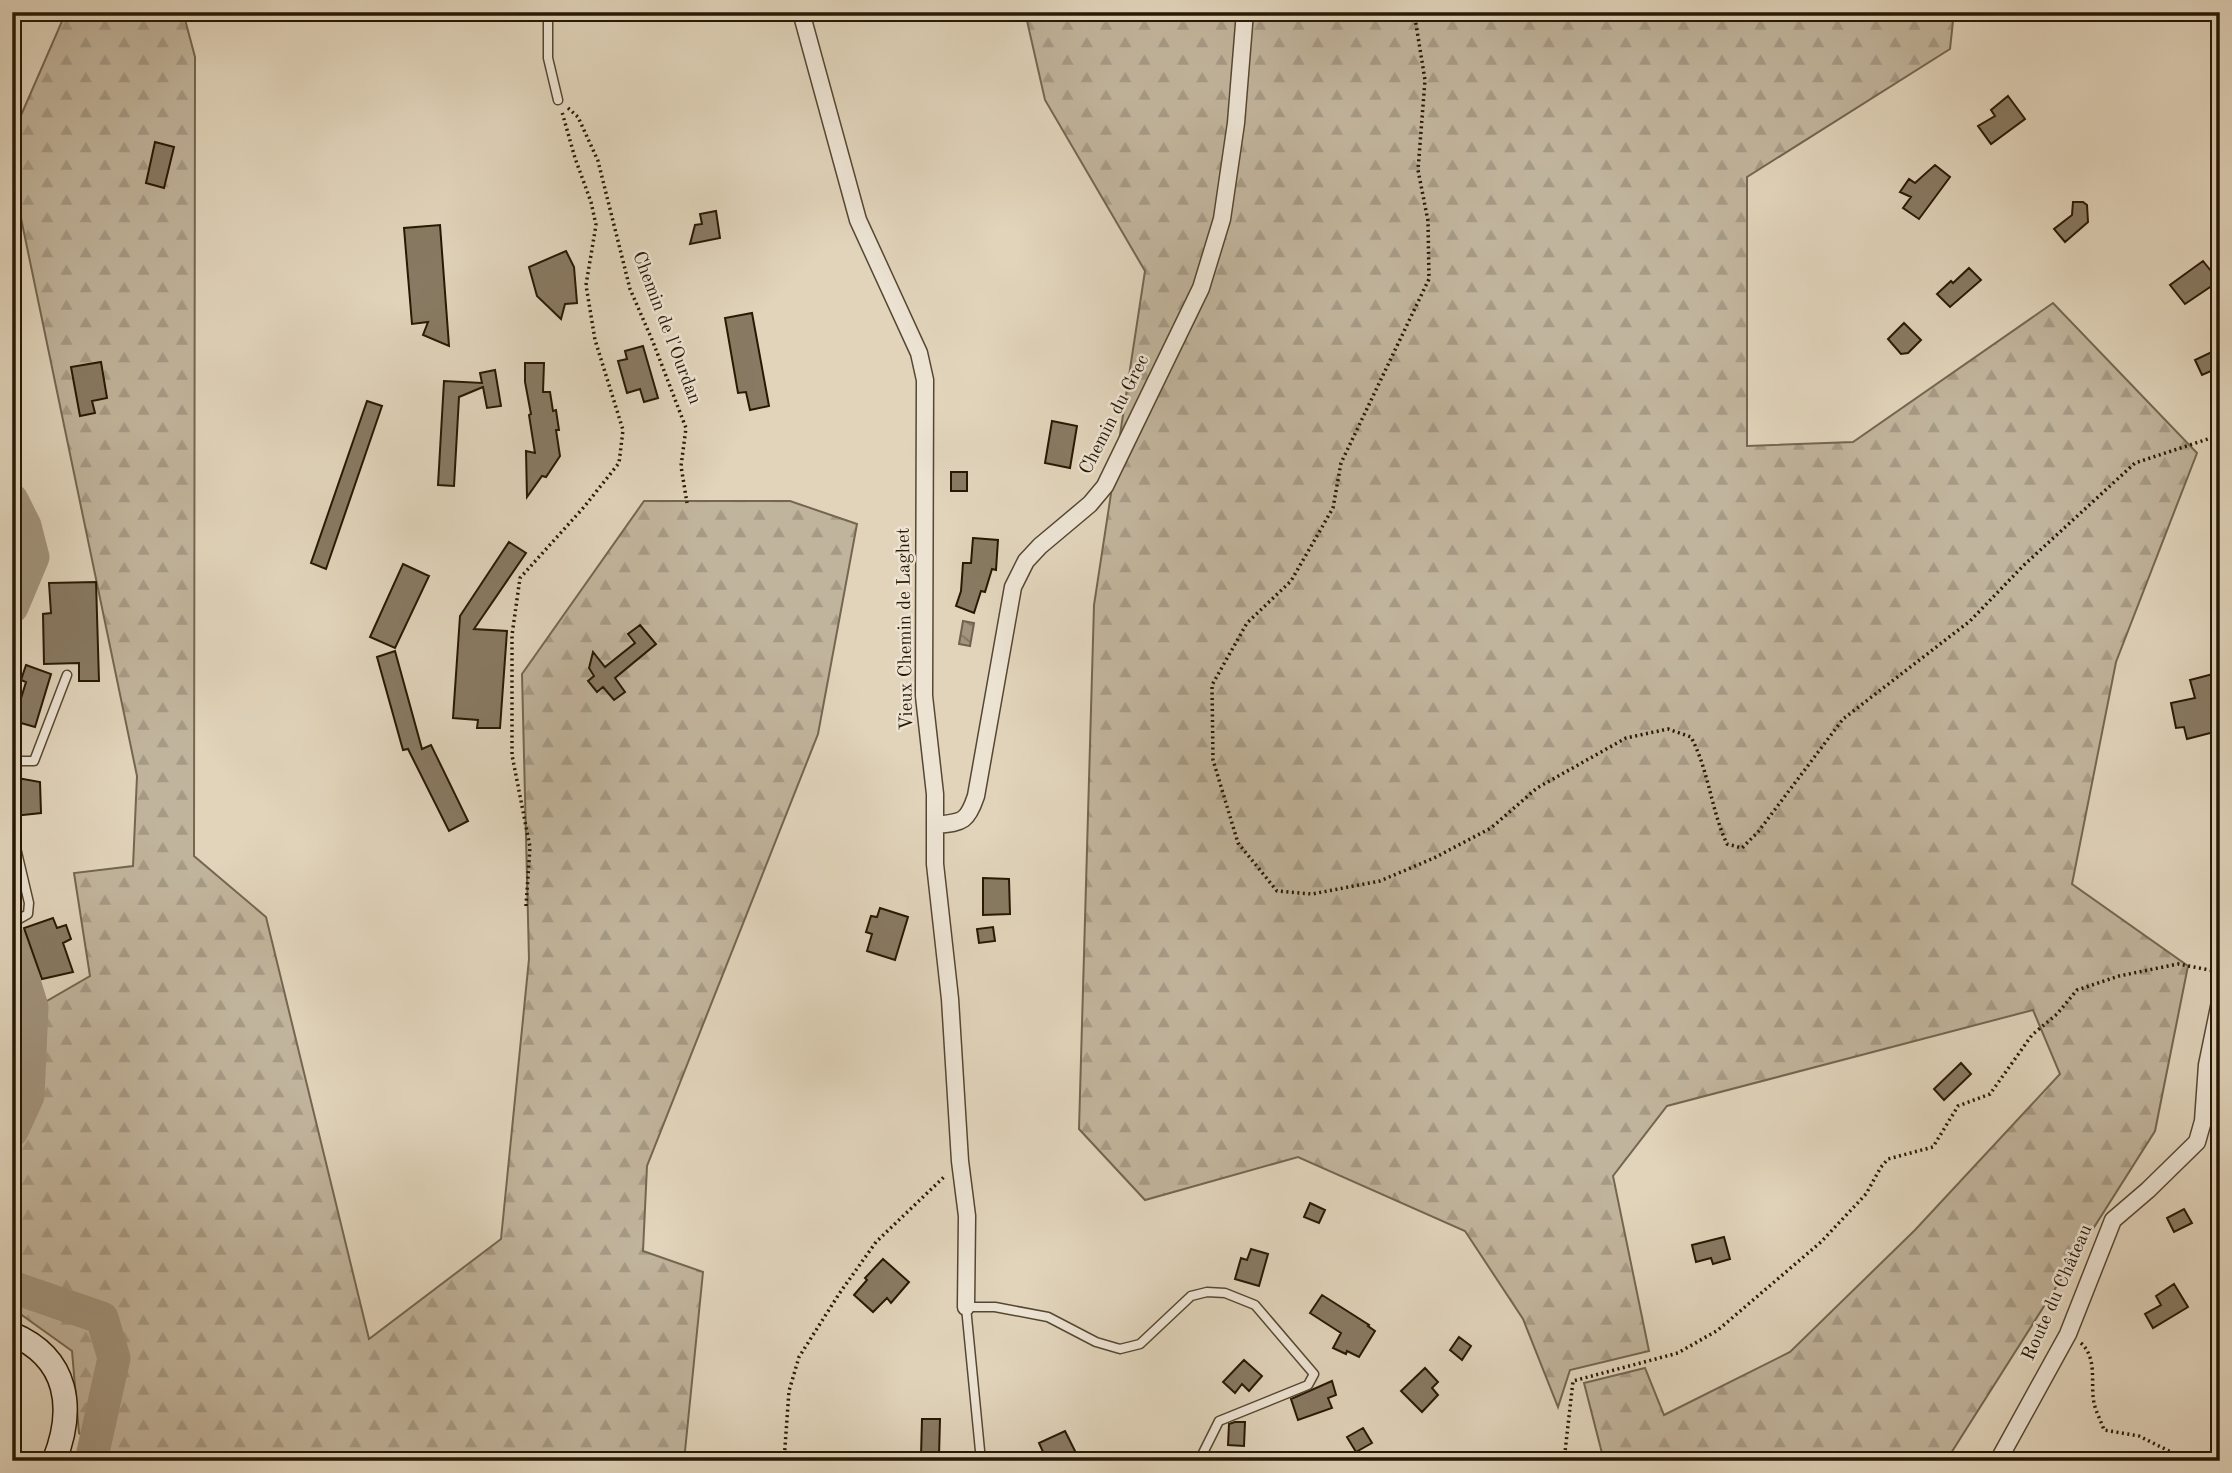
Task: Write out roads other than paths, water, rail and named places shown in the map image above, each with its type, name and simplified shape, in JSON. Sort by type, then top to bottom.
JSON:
[{"type":"main road","points":[[12,1335],[39,1351],[58,1371],[65,1393],[65,1422],[54,1461]]},
{"type":"street","name":"Vieux Chemin de Laghet","points":[[801,12],[858,220],[919,353],[925,380],[924,696],[935,794],[936,864],[950,999],[960,1161],[967,1216],[966,1307]]},
{"type":"street","name":"Chemin du Grec","points":[[936,825],[960,822],[970,814],[976,796],[1013,587],[1026,561],[1090,504],[1105,486],[1201,288],[1222,219],[1236,122],[1245,12]]},
{"type":"street","name":"Route du Château","points":[[1998,1461],[2068,1334],[2113,1220],[2197,1142],[2203,1121],[2207,1065],[2220,1002]]},
{"type":"lane","points":[[548,12],[548,58],[558,100]]},
{"type":"lane","points":[[12,761],[34,761],[67,675]]},
{"type":"lane","points":[[12,831],[29,902],[28,914],[16,922]]},
{"type":"lane","points":[[966,1307],[995,1307],[1048,1317],[1096,1342],[1120,1349],[1140,1344],[1191,1296],[1207,1292],[1225,1293],[1255,1305],[1312,1369],[1313,1379],[1308,1385],[1219,1421],[1199,1461]]},
{"type":"lane","name":"Vieux Chemin de Laghet","points":[[966,1307],[981,1461]]},
{"type":"water","points":[[963,621],[974,623],[970,646],[959,644]]},
{"type":"waterway","points":[[12,500],[25,526],[33,557],[12,607]]},
{"type":"waterway","points":[[12,942],[32,1007],[28,1096],[12,1131]]},
{"type":"waterway","points":[[12,1287],[102,1318],[114,1358],[91,1461]]}]
